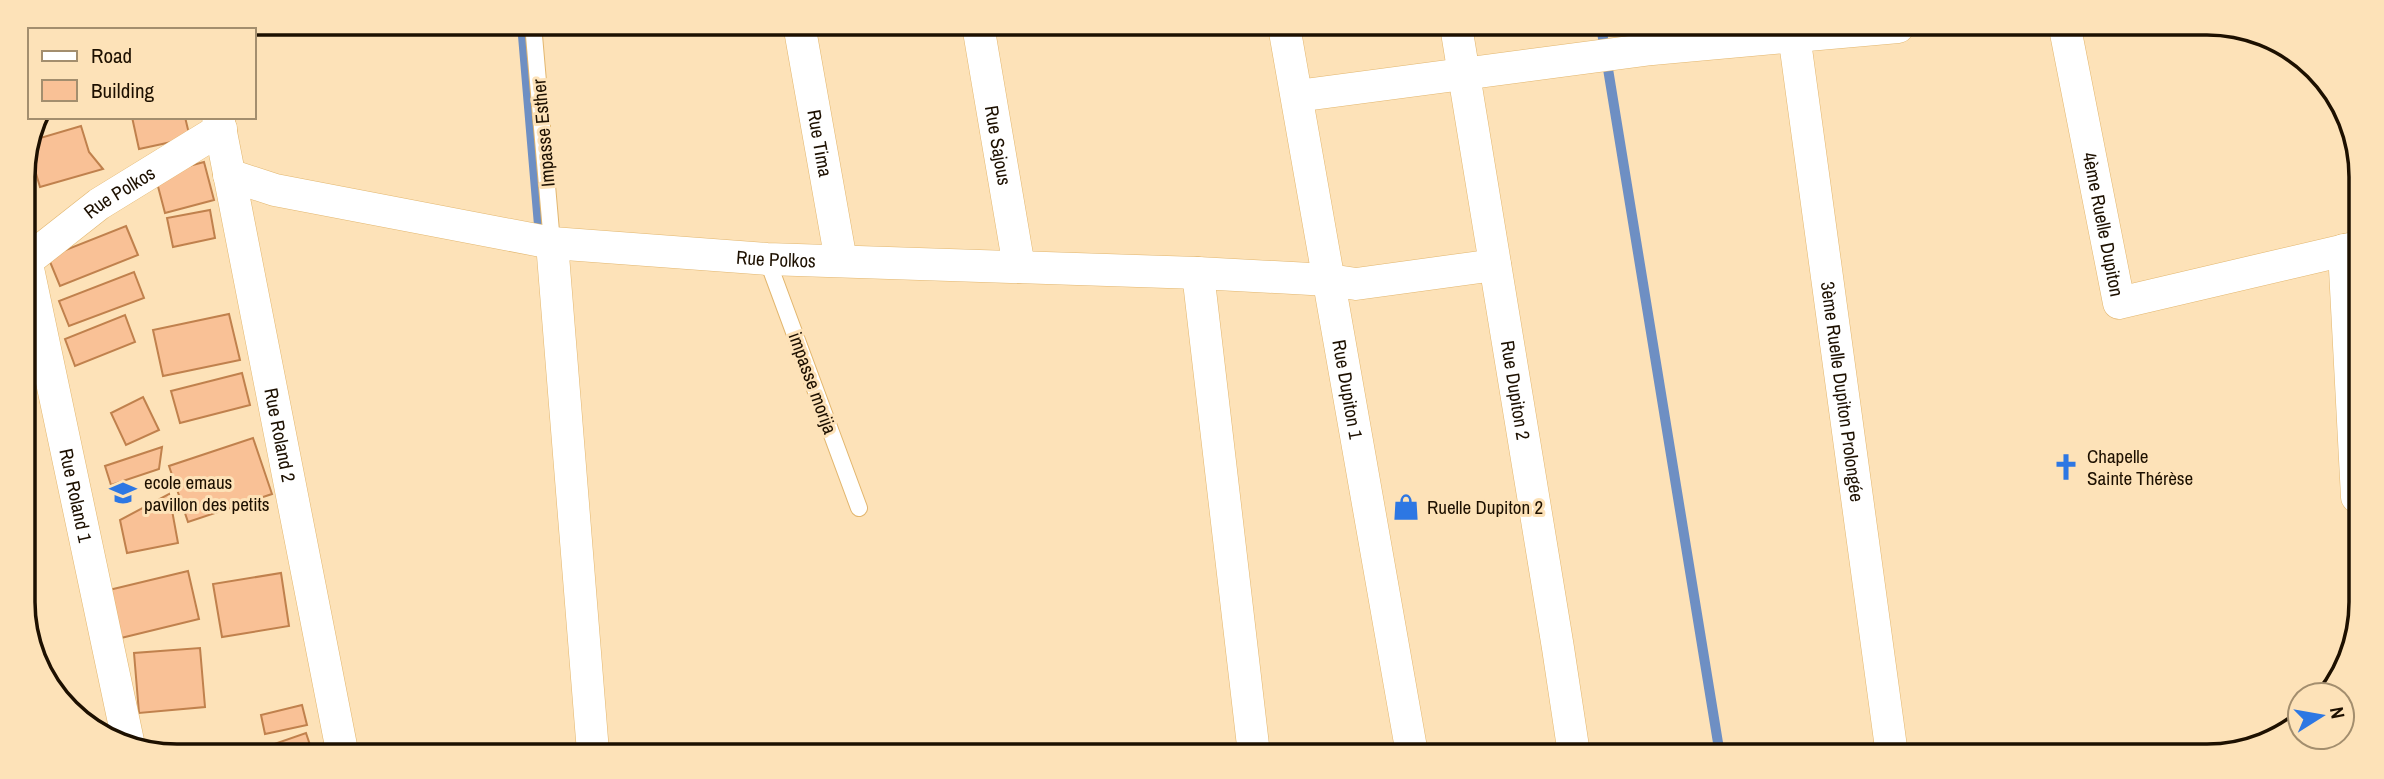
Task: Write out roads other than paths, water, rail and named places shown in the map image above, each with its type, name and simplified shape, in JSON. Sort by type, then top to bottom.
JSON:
[{"type":"street","name":"Rue Tima","points":[[801,35],[841,261]]},
{"type":"street","name":"Rue Sajous","points":[[980,35],[1019,267]]},
{"type":"street","name":"Rue Dupiton 1","points":[[1286,35],[1410,744]]},
{"type":"street","name":"Rue Dupiton 2","points":[[1458,35],[1572,744]]},
{"type":"street","points":[[1297,96],[1762,35]]},
{"type":"street","name":"3ème Ruelle Dupiton Prolongée","points":[[1795,35],[1891,744]]},
{"type":"street","name":"4ème Ruelle Dupiton","points":[[2066,35],[2119,303],[2349,248]]},
{"type":"street","name":"Rue Polkos","points":[[35,249],[219,123]]},
{"type":"street","name":"Rue Roland 2","points":[[219,123],[341,744]]},
{"type":"street","name":"Rue Polkos","points":[[229,175],[275,190],[543,241],[767,258],[1198,273],[1329,280],[1356,284],[1495,265]]},
{"type":"street","points":[[543,241],[592,744]]},
{"type":"street","points":[[1198,273],[1253,744]]},
{"type":"street","name":"Rue Roland 1","points":[[35,303],[127,734]]},
{"type":"lane","name":"Impasse Esther","points":[[534,35],[543,241]]},
{"type":"lane","name":"impasse morija","points":[[767,258],[859,508]]},
{"type":"waterway","points":[[523,35],[540,237]]},
{"type":"waterway","points":[[1602,35],[1718,744]]},
{"type":"place","name":"Chapelle Sainte Thérèse","points":[[2066,467]]},
{"type":"place","name":"ecole emaus pavillon des petits","points":[[123,493]]},
{"type":"place","name":"Ruelle Dupiton 2","points":[[1406,507]]}]
